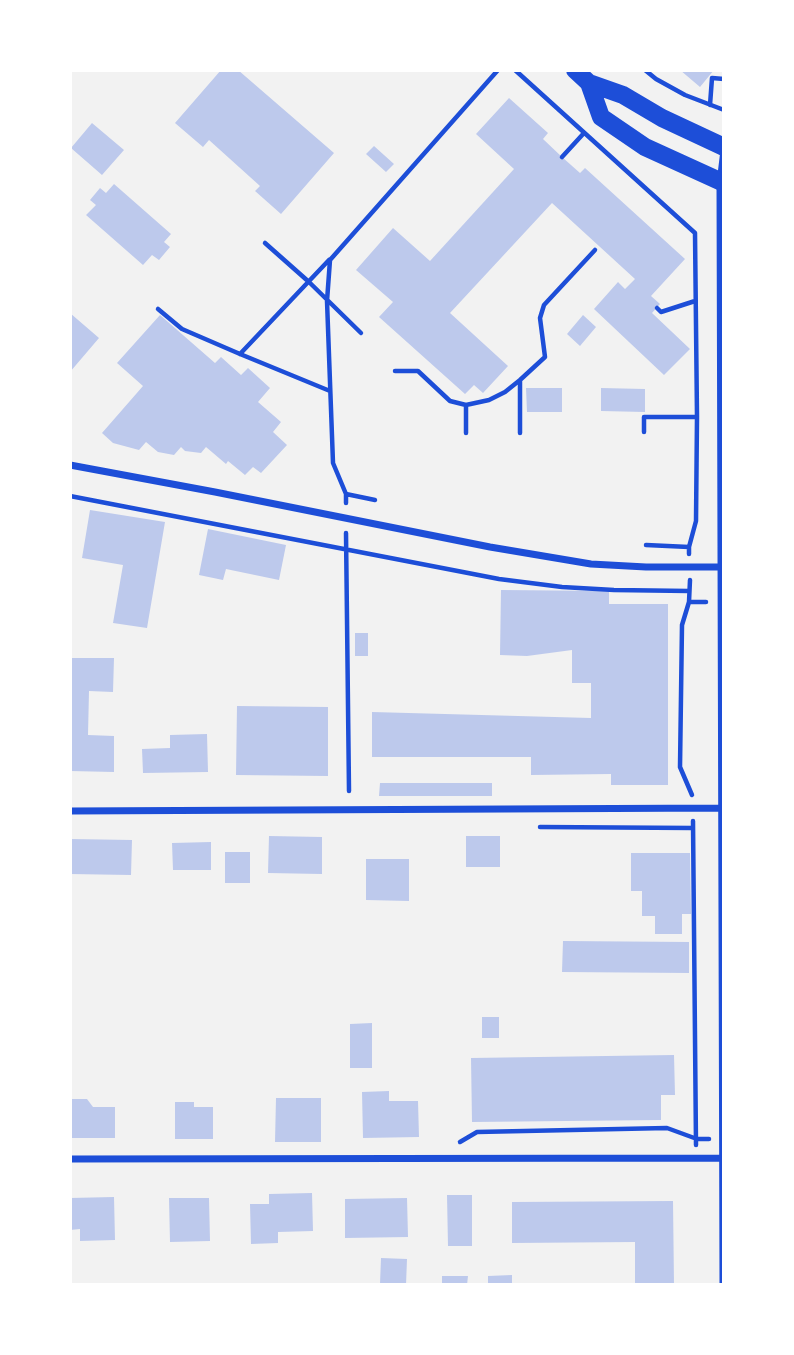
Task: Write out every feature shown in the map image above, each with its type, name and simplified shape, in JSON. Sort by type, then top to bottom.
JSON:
[{"type":"main road","points":[[575,70],[589,83],[623,95],[662,118],[724,148]]},
{"type":"main road","points":[[589,83],[601,117],[645,147],[722,183]]},
{"type":"street","points":[[723,1285],[724,148]]},
{"type":"street","points":[[70,465],[490,547],[591,564],[723,567]]},
{"type":"street","points":[[70,811],[722,808]]},
{"type":"street","points":[[70,1159],[724,1158]]},
{"type":"path","points":[[240,354],[330,260],[498,70]]},
{"type":"path","points":[[515,70],[695,233],[696,521],[689,547],[646,545]]},
{"type":"path","points":[[645,70],[685,95],[724,110]]},
{"type":"path","points":[[710,105],[712,78],[724,79]]},
{"type":"path","points":[[705,80],[712,86]]},
{"type":"path","points":[[562,157],[584,133]]},
{"type":"path","points":[[265,243],[361,333]]},
{"type":"path","points":[[396,371],[418,371],[450,401],[466,405],[489,400],[505,392],[545,357],[540,318],[544,305],[594,250]]},
{"type":"path","points":[[330,260],[327,301],[333,463],[346,494],[345,519]]},
{"type":"path","points":[[657,308],[661,312],[695,301]]},
{"type":"path","points":[[158,309],[182,329],[330,391]]},
{"type":"path","points":[[520,380],[520,433]]},
{"type":"path","points":[[466,405],[466,433]]},
{"type":"path","points":[[644,432],[644,417],[697,417]]},
{"type":"path","points":[[346,494],[375,500]]},
{"type":"path","points":[[70,496],[499,579],[562,587],[689,591],[682,625],[680,766],[692,793]]},
{"type":"path","points":[[346,549],[349,791]]},
{"type":"path","points":[[693,828],[697,1139]]},
{"type":"building","points":[[221,70],[238,70],[334,153],[281,214],[255,191],[260,186],[209,140],[203,147],[175,123]]},
{"type":"building","points":[[680,70],[714,70],[700,87]]},
{"type":"building","points":[[509,98],[548,133],[543,139],[562,157],[580,173],[585,168],[685,259],[651,296],[660,304],[652,313],[690,349],[664,375],[594,309],[618,282],[625,289],[635,279],[552,203],[450,313],[508,366],[483,393],[474,385],[465,394],[379,317],[393,302],[356,270],[393,228],[430,261],[514,169],[476,134]]},
{"type":"building","points":[[92,123],[124,150],[102,175],[71,148]]},
{"type":"building","points":[[374,146],[394,164],[386,172],[366,154]]},
{"type":"building","points":[[114,184],[171,234],[164,242],[170,247],[159,260],[152,255],[143,265],[86,215],[96,205],[90,200],[100,188],[106,193]]},
{"type":"building","points":[[70,313],[99,338],[70,372]]},
{"type":"building","points":[[160,315],[215,363],[221,357],[241,375],[248,368],[270,388],[258,402],[281,422],[273,432],[287,445],[261,473],[253,467],[245,475],[228,461],[226,464],[206,447],[201,453],[185,451],[181,447],[174,455],[158,452],[146,442],[139,450],[113,443],[102,433],[143,386],[117,363]]},
{"type":"building","points":[[583,315],[596,327],[580,346],[567,334]]},
{"type":"building","points":[[526,388],[562,388],[562,412],[527,412]]},
{"type":"building","points":[[601,388],[645,389],[645,412],[601,411]]},
{"type":"building","points":[[90,510],[165,522],[147,628],[113,623],[123,565],[82,558]]},
{"type":"building","points":[[208,529],[286,545],[279,580],[226,569],[223,580],[199,575]]},
{"type":"building","points":[[501,590],[609,591],[609,604],[668,604],[668,785],[611,785],[611,774],[531,775],[531,757],[372,757],[372,712],[591,718],[591,683],[572,683],[572,650],[527,656],[500,655]]},
{"type":"building","points":[[355,633],[368,633],[368,656],[355,656]]},
{"type":"building","points":[[70,658],[114,658],[113,692],[89,691],[88,735],[114,736],[114,772],[70,771]]},
{"type":"building","points":[[237,706],[328,707],[328,776],[236,775]]},
{"type":"building","points":[[207,734],[208,772],[143,773],[142,749],[170,748],[170,735]]},
{"type":"building","points":[[380,783],[492,783],[492,796],[379,796]]},
{"type":"building","points":[[269,836],[322,837],[322,874],[268,873]]},
{"type":"building","points":[[466,836],[500,836],[500,867],[466,867]]},
{"type":"building","points":[[70,839],[132,840],[131,875],[70,874]]},
{"type":"building","points":[[211,842],[211,870],[173,870],[172,843]]},
{"type":"building","points":[[225,852],[250,852],[250,883],[225,883]]},
{"type":"building","points":[[631,853],[690,853],[691,914],[682,914],[682,934],[655,934],[655,916],[642,916],[642,891],[631,891]]},
{"type":"building","points":[[366,859],[409,859],[409,901],[366,900]]},
{"type":"building","points":[[563,941],[689,942],[689,973],[562,972]]},
{"type":"building","points":[[482,1017],[499,1017],[499,1038],[482,1038]]},
{"type":"building","points":[[372,1023],[372,1068],[350,1068],[350,1024]]},
{"type":"building","points":[[674,1055],[675,1095],[661,1095],[661,1120],[472,1122],[471,1058]]},
{"type":"building","points":[[389,1091],[389,1101],[418,1101],[419,1137],[363,1138],[362,1092]]},
{"type":"building","points":[[276,1098],[321,1098],[321,1142],[275,1142]]},
{"type":"building","points":[[72,1099],[87,1099],[93,1107],[115,1107],[115,1138],[72,1138]]},
{"type":"building","points":[[175,1102],[194,1102],[194,1107],[213,1107],[213,1139],[175,1139]]},
{"type":"building","points":[[312,1193],[313,1231],[278,1232],[278,1243],[251,1244],[250,1204],[269,1204],[269,1194]]},
{"type":"building","points":[[447,1195],[472,1195],[472,1246],[448,1246]]},
{"type":"building","points":[[114,1197],[115,1240],[80,1241],[80,1229],[70,1230],[70,1198]]},
{"type":"building","points":[[169,1198],[209,1198],[210,1241],[170,1242]]},
{"type":"building","points":[[407,1198],[408,1237],[345,1238],[345,1199]]},
{"type":"building","points":[[673,1201],[674,1285],[635,1285],[635,1242],[512,1243],[512,1202]]},
{"type":"building","points":[[381,1258],[407,1259],[406,1285],[380,1284]]},
{"type":"building","points":[[512,1275],[512,1285],[488,1285],[488,1276]]},
{"type":"building","points":[[442,1276],[468,1276],[467,1285],[442,1285]]}]
